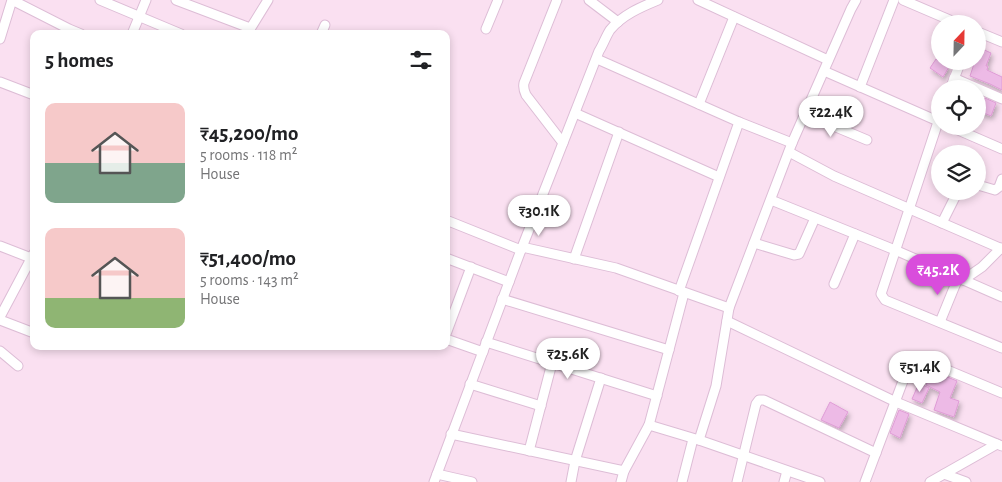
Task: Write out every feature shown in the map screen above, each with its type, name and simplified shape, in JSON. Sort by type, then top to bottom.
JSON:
[{"type":"street","points":[[0,39],[12,0],[71,30]]},
{"type":"street","points":[[100,0],[172,30]]},
{"type":"street","points":[[134,30],[146,0]]},
{"type":"street","points":[[176,0],[247,30]]},
{"type":"street","points":[[250,30],[268,0]]},
{"type":"street","points":[[486,29],[498,0]]},
{"type":"street","points":[[556,0],[524,83],[524,92],[563,143]]},
{"type":"street","points":[[588,0],[618,22]]},
{"type":"street","points":[[472,482],[435,478],[521,248],[610,31],[626,16],[658,0]]},
{"type":"street","points":[[698,0],[828,60]]},
{"type":"street","points":[[682,482],[716,386],[729,308],[791,147],[856,0]]},
{"type":"street","points":[[860,87],[894,0]]},
{"type":"street","points":[[903,0],[938,15]]},
{"type":"street","points":[[699,104],[734,17]]},
{"type":"street","points":[[986,35],[1002,42]]},
{"type":"street","points":[[597,59],[791,147],[834,176],[1001,248],[982,267],[960,279],[940,322]]},
{"type":"street","points":[[957,70],[954,78],[1002,99]]},
{"type":"street","points":[[824,71],[931,117]]},
{"type":"street","points":[[0,82],[30,93]]},
{"type":"street","points":[[575,113],[719,177]]},
{"type":"street","points":[[805,114],[867,140]]},
{"type":"street","points":[[621,482],[624,471],[649,425],[682,292],[738,122]]},
{"type":"street","points":[[574,259],[619,132]]},
{"type":"street","points":[[934,135],[881,291],[882,298],[1002,348]]},
{"type":"street","points":[[970,135],[1002,149]]},
{"type":"street","points":[[986,187],[995,190],[999,187],[1002,179]]},
{"type":"street","points":[[771,200],[895,250],[1002,297]]},
{"type":"street","points":[[942,223],[954,200]]},
{"type":"street","points":[[754,243],[794,255],[799,254],[815,218]]},
{"type":"street","points":[[450,221],[521,248],[616,268],[729,308]]},
{"type":"street","points":[[834,284],[855,234]]},
{"type":"street","points":[[0,246],[30,254]]},
{"type":"street","points":[[30,259],[0,319],[30,331]]},
{"type":"street","points":[[450,259],[509,282]]},
{"type":"street","points":[[450,323],[471,267]]},
{"type":"street","points":[[502,300],[669,350]]},
{"type":"street","points":[[727,321],[896,402],[999,445]]},
{"type":"street","points":[[450,340],[483,352]]},
{"type":"street","points":[[486,342],[657,396]]},
{"type":"street","points":[[0,351],[18,366]]},
{"type":"street","points":[[865,482],[911,359],[914,357],[1002,393]]},
{"type":"street","points":[[529,451],[552,362]]},
{"type":"street","points":[[571,482],[575,461],[600,378]]},
{"type":"street","points":[[470,384],[541,406]]},
{"type":"street","points":[[737,482],[757,401],[762,400],[876,453]]},
{"type":"street","points":[[649,425],[696,439],[820,482]]},
{"type":"street","points":[[451,434],[624,471]]},
{"type":"street","points":[[930,482],[999,445]]},
{"type":"street","points":[[784,482],[787,471]]},
{"type":"street","points":[[944,474],[966,482]]},
{"type":"building","points":[[986,51],[991,53],[986,66]]},
{"type":"building","points":[[986,66],[988,66],[987,70],[1002,77],[1002,90],[986,82],[986,80],[970,76],[972,70],[986,70]]},
{"type":"building","points":[[933,70],[947,70],[943,77]]},
{"type":"building","points":[[986,98],[996,103],[991,116],[986,114]]},
{"type":"building","points":[[933,371],[957,381],[950,398],[959,401],[954,417],[934,410],[940,392],[926,385]]},
{"type":"building","points":[[919,383],[929,388],[922,403],[912,399]]},
{"type":"building","points":[[830,402],[848,412],[839,428],[821,420]]},
{"type":"building","points":[[899,410],[909,414],[900,438],[890,433]]}]
